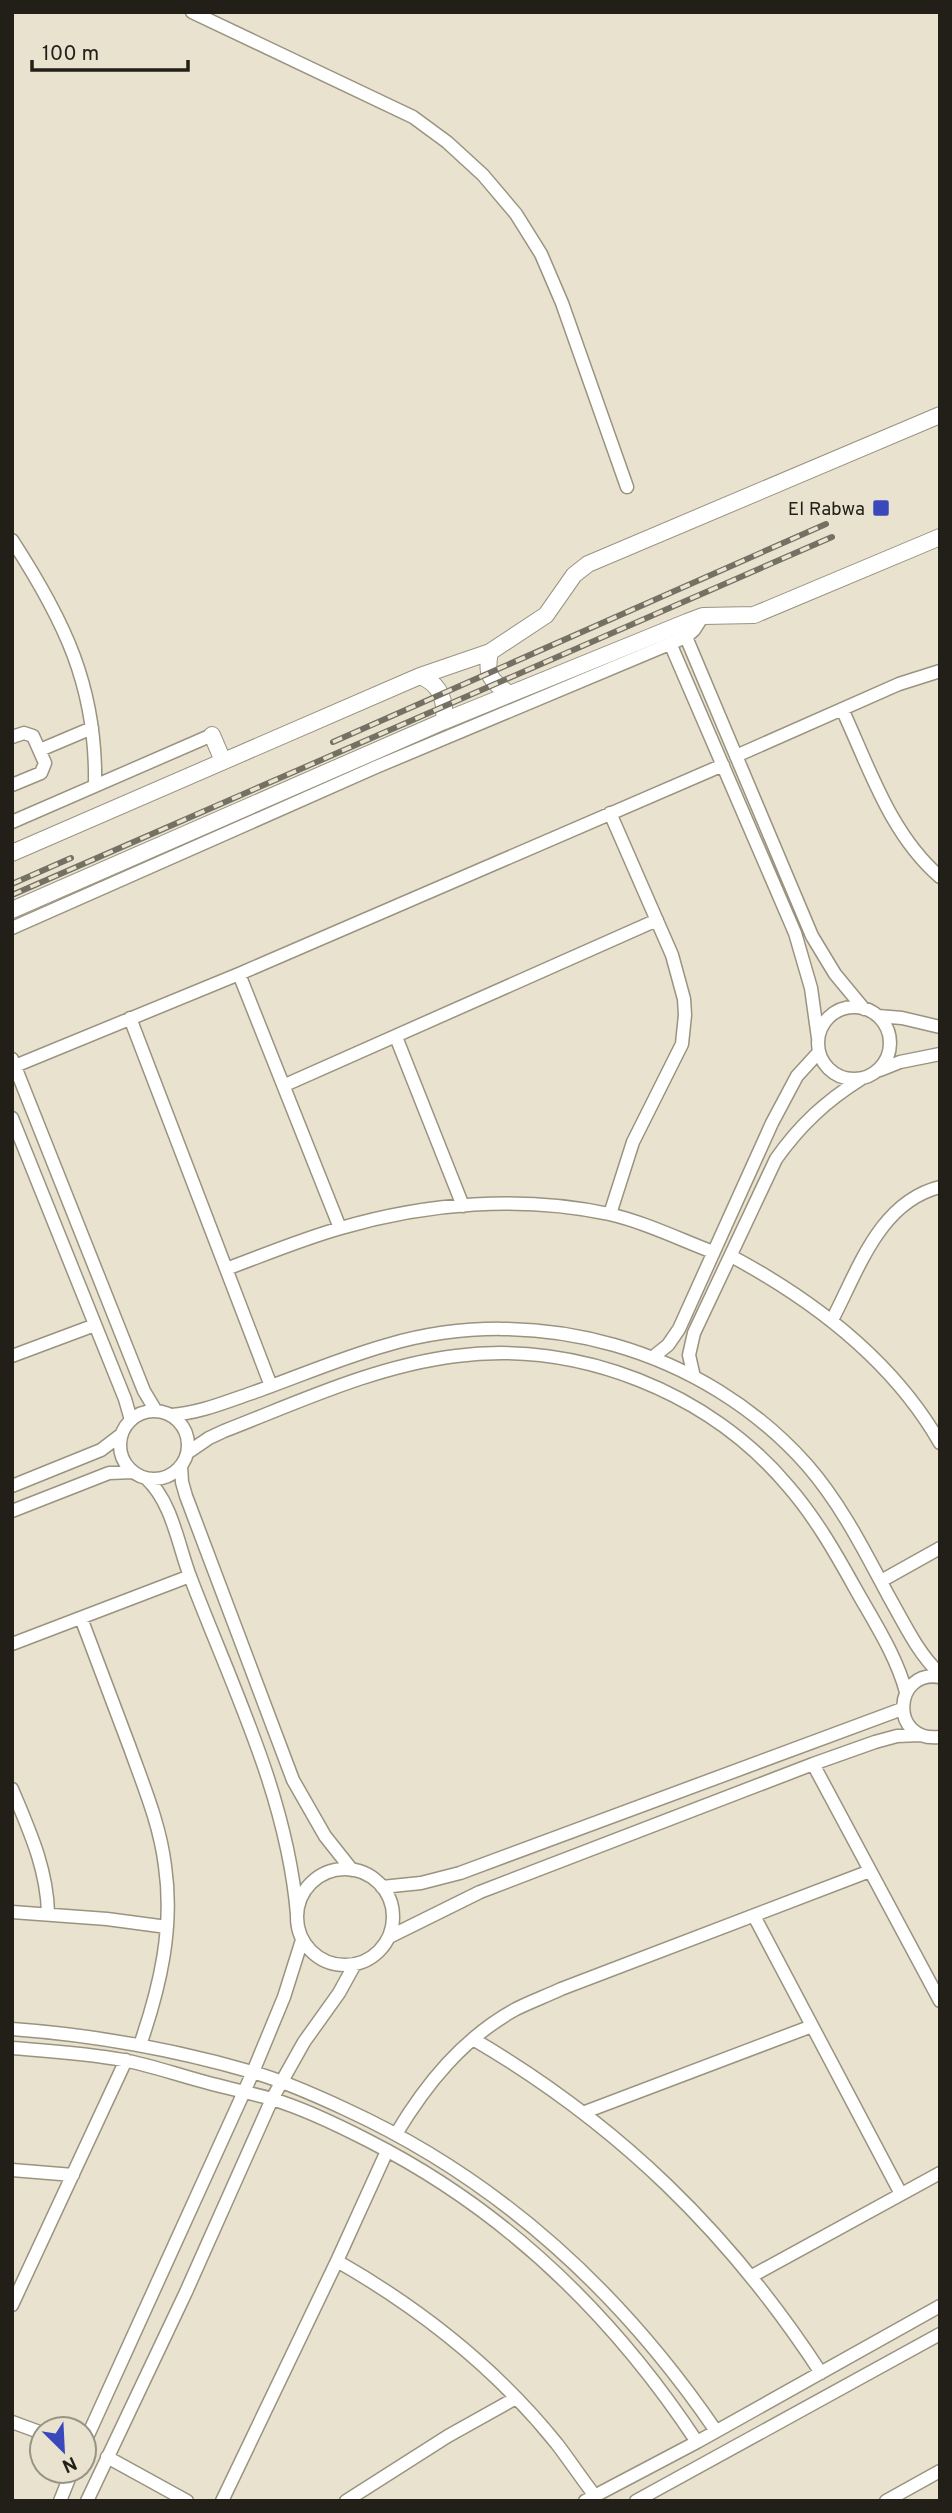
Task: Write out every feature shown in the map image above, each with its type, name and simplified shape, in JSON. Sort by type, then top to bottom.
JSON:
[{"type":"main road","points":[[12,853],[420,676],[490,652],[546,615],[574,575],[588,564],[940,415]]},
{"type":"main road","points":[[12,910],[444,720],[703,616],[754,615],[940,537]]},
{"type":"main road","points":[[490,652],[488,675],[509,694]]},
{"type":"main road","points":[[420,676],[433,683],[442,695],[444,720]]},
{"type":"main road","points":[[212,734],[223,761]]},
{"type":"street","points":[[192,12],[413,117],[447,142],[483,175],[516,214],[541,254],[562,303],[627,486]]},
{"type":"street","points":[[12,540],[37,578],[76,657],[87,695],[92,728],[95,785]]},
{"type":"street","points":[[12,928],[376,767],[685,637],[694,630],[703,616]]},
{"type":"street","points":[[685,637],[812,936],[835,974],[864,1009]]},
{"type":"street","points":[[670,643],[795,933],[811,988],[819,1052],[823,1062],[839,1076],[861,1079]]},
{"type":"street","points":[[736,756],[898,684],[940,671]]},
{"type":"street","points":[[842,709],[906,842],[940,877]]},
{"type":"street","points":[[40,750],[92,728]]},
{"type":"street","points":[[12,737],[30,734],[35,738],[46,763],[43,771],[12,785]]},
{"type":"street","points":[[12,822],[212,734]]},
{"type":"street","points":[[156,1411],[144,1391],[14,1062],[239,974],[723,765]]},
{"type":"street","points":[[610,813],[672,955],[682,990],[685,1015],[682,1044],[633,1142],[610,1214]]},
{"type":"street","points":[[285,1085],[657,920]]},
{"type":"street","points":[[239,974],[340,1228]]},
{"type":"street","points":[[818,1038],[822,1026],[830,1017],[840,1010],[852,1007],[878,1016],[902,1018],[940,1027]]},
{"type":"street","points":[[877,1071],[888,1054],[890,1044],[889,1033],[878,1016]]},
{"type":"street","points":[[130,1018],[271,1386]]},
{"type":"street","points":[[396,1037],[463,1206]]},
{"type":"street","points":[[653,1357],[674,1337],[789,1090],[807,1063],[819,1052]]},
{"type":"street","points":[[694,1377],[689,1355],[690,1344],[776,1159],[793,1135],[836,1095],[861,1079],[900,1062],[940,1055]]},
{"type":"street","points":[[12,1118],[96,1325],[131,1420]]},
{"type":"street","points":[[832,1320],[882,1227],[912,1198],[940,1187]]},
{"type":"street","points":[[226,1269],[340,1228],[390,1216],[463,1206],[523,1204],[610,1214],[713,1252]]},
{"type":"street","points":[[731,1256],[766,1275],[832,1320],[871,1356],[897,1385],[940,1443]]},
{"type":"street","points":[[12,1356],[96,1325]]},
{"type":"street","points":[[12,1486],[101,1450],[122,1434],[131,1420],[139,1415],[156,1411],[171,1415],[198,1411],[386,1345],[423,1336],[469,1330],[553,1331],[606,1342],[653,1357],[694,1377],[754,1416],[806,1465],[849,1522],[919,1650],[940,1676]]},
{"type":"street","points":[[187,1453],[224,1431],[386,1370],[422,1361],[495,1353],[556,1358],[604,1368],[639,1380],[705,1413],[734,1434],[788,1485],[810,1513],[837,1556],[897,1665],[906,1692],[902,1709],[908,1724],[929,1737],[940,1749]]},
{"type":"street","points":[[171,1415],[182,1425],[188,1439],[187,1453],[181,1466],[186,1496],[260,1692],[303,1799],[325,1836],[352,1870]]},
{"type":"street","points":[[122,1434],[121,1455],[133,1472]]},
{"type":"street","points":[[146,1478],[165,1477],[181,1466]]},
{"type":"street","points":[[12,1511],[109,1473],[133,1472],[146,1478],[163,1498],[281,1817],[302,1940],[284,1997],[244,2093],[97,2415]]},
{"type":"street","points":[[881,1581],[940,1548]]},
{"type":"street","points":[[12,1644],[190,1576]]},
{"type":"street","points":[[81,1618],[154,1812],[166,1868],[167,1927],[158,1985],[139,2045]]},
{"type":"street","points":[[906,1692],[918,1680],[940,1676]]},
{"type":"street","points":[[238,1700],[260,1692]]},
{"type":"street","points":[[382,1887],[421,1883],[460,1873],[902,1709]]},
{"type":"street","points":[[302,1940],[314,1954],[329,1962],[355,1964],[372,1957],[388,1937],[480,1892],[874,1742],[897,1736],[929,1737]]},
{"type":"street","points":[[813,1764],[940,2001]]},
{"type":"street","points":[[12,1789],[42,1865],[48,1913]]},
{"type":"street","points":[[297,1914],[306,1890],[318,1877],[334,1870],[352,1870],[369,1875],[382,1887],[391,1902],[388,1937]]},
{"type":"street","points":[[396,2134],[417,2099],[443,2067],[473,2039],[515,2010],[561,1989],[870,1871]]},
{"type":"street","points":[[12,1912],[48,1913],[167,1927]]},
{"type":"street","points":[[754,1916],[901,2194]]},
{"type":"street","points":[[87,2501],[186,2292],[272,2099],[303,2042],[340,1993],[355,1964]]},
{"type":"street","points":[[585,2112],[812,2025]]},
{"type":"street","points":[[12,2029],[85,2036],[139,2045],[253,2072],[333,2104],[396,2134],[487,2192],[553,2243],[589,2276],[657,2350],[716,2431]]},
{"type":"street","points":[[473,2039],[513,2062],[585,2112],[674,2190],[752,2276],[821,2373]]},
{"type":"street","points":[[12,2048],[125,2060],[272,2099],[340,2127],[429,2175],[508,2230],[571,2285],[643,2365],[697,2442]]},
{"type":"street","points":[[12,2305],[125,2060]]},
{"type":"street","points":[[222,2501],[387,2151]]},
{"type":"street","points":[[12,2170],[73,2175]]},
{"type":"street","points":[[752,2276],[940,2173]]},
{"type":"street","points":[[337,2261],[439,2328],[516,2398],[557,2444],[590,2498],[697,2442],[940,2306]]},
{"type":"street","points":[[636,2501],[940,2334]]},
{"type":"street","points":[[346,2501],[448,2436],[516,2398]]},
{"type":"street","points":[[107,2457],[187,2501]]},
{"type":"street","points":[[891,2500],[940,2471]]},
{"type":"railway","points":[[333,742],[826,524]]},
{"type":"railway","points":[[12,895],[832,537]]},
{"type":"railway","points":[[12,884],[71,858]]},
{"type":"place","name":"El Rabwa","points":[[881,508]]}]
